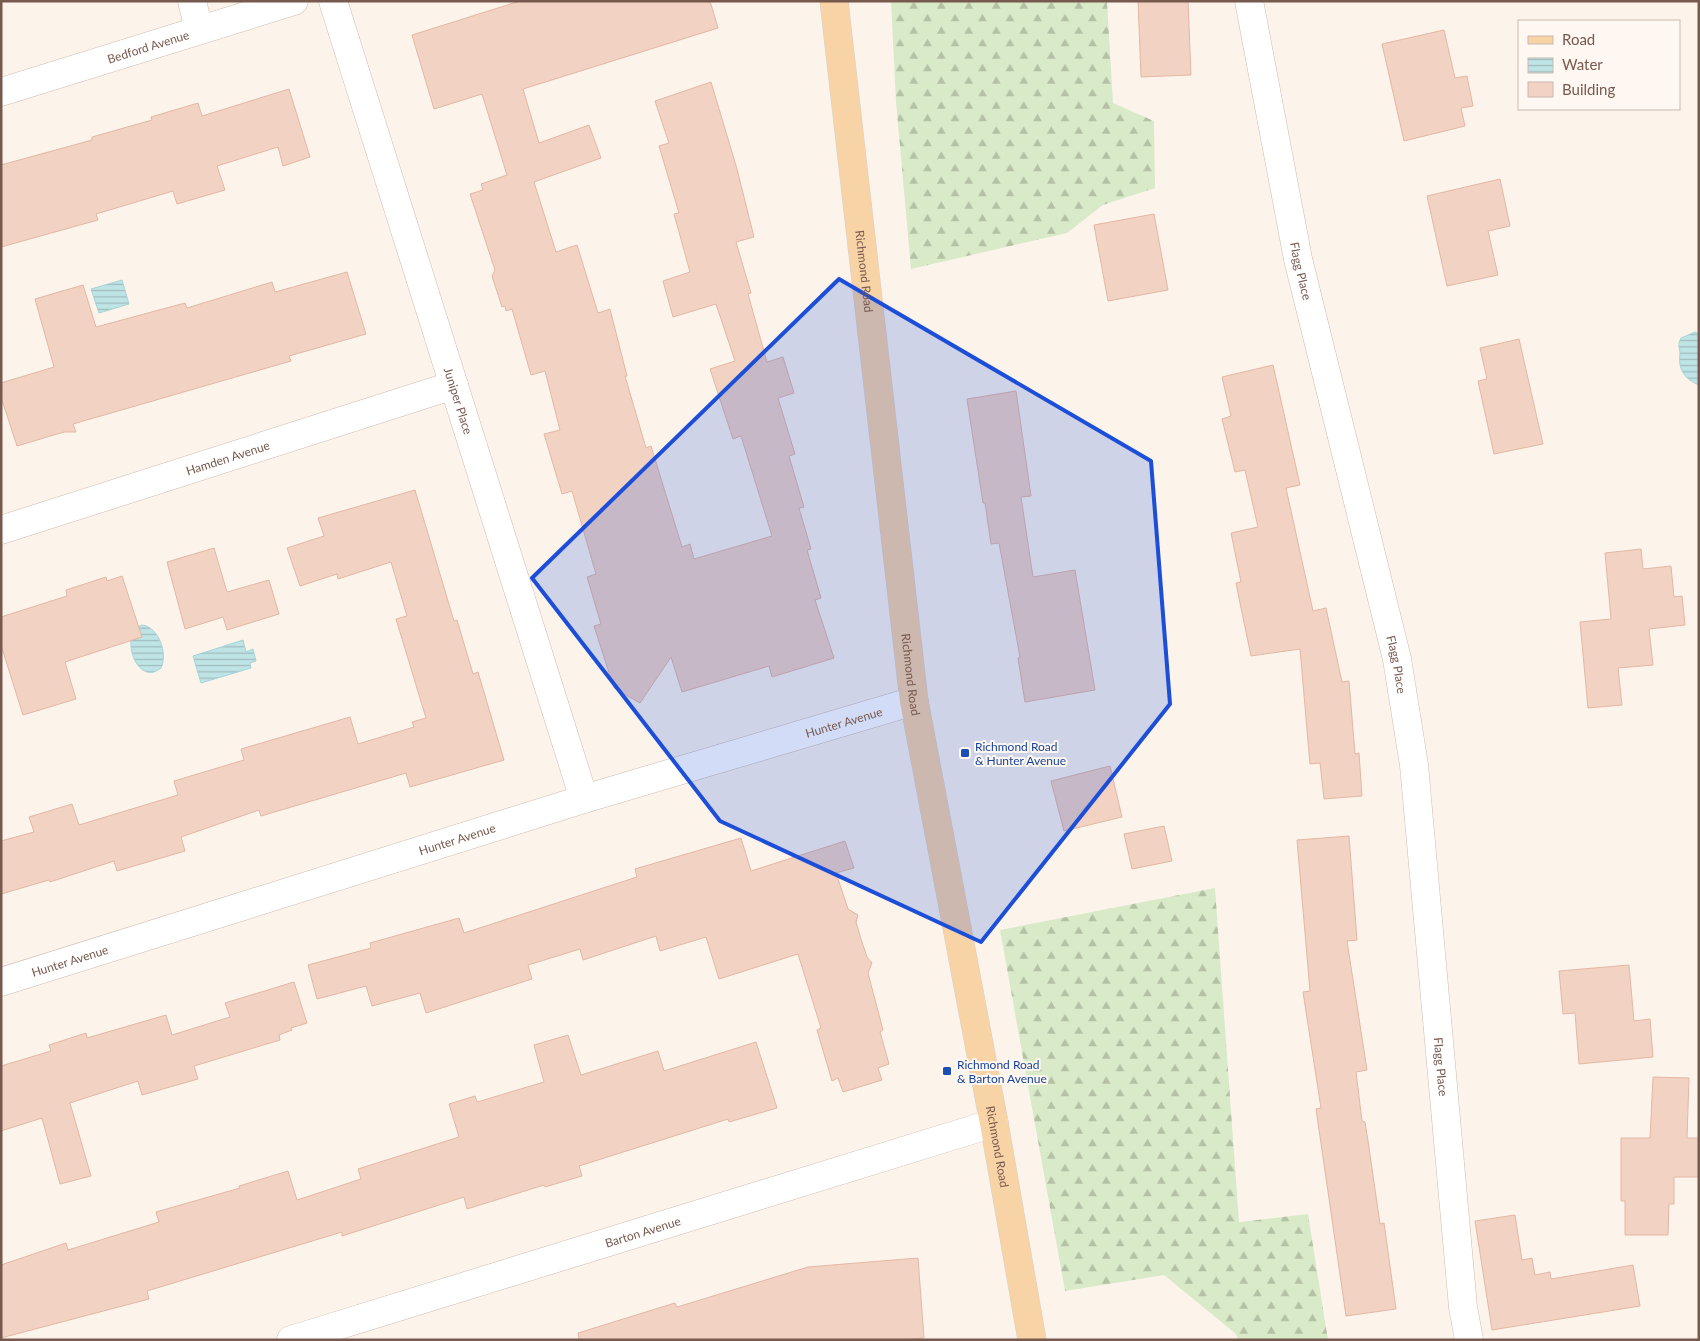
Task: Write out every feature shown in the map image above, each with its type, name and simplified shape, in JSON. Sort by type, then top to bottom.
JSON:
[{"type":"main road","name":"Richmond Road","points":[[834,1],[914,700],[994,1123],[1032,1340]]},
{"type":"street","points":[[192,1],[199,30]]},
{"type":"street","name":"Bedford Avenue","points":[[1,92],[294,1]]},
{"type":"street","name":"Juniper Place","points":[[333,1],[584,799]]},
{"type":"street","name":"Flagg Place","points":[[1249,1],[1298,259],[1398,668],[1414,765],[1463,1307],[1470,1340]]},
{"type":"street","name":"Hamden Avenue","points":[[1,530],[454,385]]},
{"type":"street","name":"Hunter Avenue","points":[[1,982],[584,799],[914,700]]},
{"type":"street","name":"Barton Avenue","points":[[291,1340],[994,1123]]},
{"type":"highlighted area","points":[[839,279],[1151,461],[1170,704],[981,942],[720,821],[532,578]]},
{"type":"green space","points":[[891,1],[1107,1],[1113,103],[1154,121],[1155,188],[1103,205],[1067,233],[911,269],[896,102]]},
{"type":"green space","points":[[1215,888],[1239,1222],[1308,1214],[1328,1340],[1238,1340],[1236,1334],[1164,1275],[1065,1291],[1000,930]]},
{"type":"water","points":[[122,280],[129,304],[99,313],[91,289]]},
{"type":"water","points":[[1695,332],[1699,334],[1699,385],[1686,377],[1680,364],[1680,340]]},
{"type":"water","points":[[142,625],[153,631],[163,649],[161,668],[152,672],[145,671],[138,666],[131,648],[131,638],[135,630]]},
{"type":"water","points":[[243,640],[246,652],[253,649],[256,661],[250,663],[251,668],[201,683],[193,656]]},
{"type":"building","points":[[520,1],[710,1],[718,28],[523,89],[539,143],[589,125],[601,158],[534,182],[556,252],[577,245],[598,313],[610,309],[627,376],[625,376],[646,448],[651,446],[682,547],[690,544],[694,559],[772,536],[741,436],[733,439],[710,369],[735,361],[716,304],[673,317],[663,281],[690,272],[674,214],[679,213],[659,146],[669,143],[655,101],[711,82],[737,169],[754,237],[736,242],[751,293],[748,294],[767,362],[783,357],[794,393],[778,398],[795,454],[789,456],[804,507],[799,508],[811,549],[807,550],[821,598],[815,600],[834,658],[772,677],[769,666],[682,692],[671,657],[640,703],[614,688],[594,626],[601,624],[587,577],[596,574],[572,491],[562,494],[544,434],[560,430],[545,371],[531,375],[512,309],[506,311],[505,306],[502,307],[492,276],[495,270],[470,194],[483,190],[481,184],[507,175],[482,94],[434,109],[412,35]]},
{"type":"building","points":[[1138,1],[1188,1],[1191,75],[1141,77]]},
{"type":"building","points":[[1444,30],[1455,78],[1467,76],[1473,106],[1461,108],[1465,126],[1404,141],[1382,44]]},
{"type":"building","points":[[289,89],[310,157],[283,166],[278,147],[217,166],[225,190],[177,204],[173,191],[96,214],[98,220],[1,247],[1,165],[92,140],[92,137],[152,120],[151,117],[198,103],[202,116]]},
{"type":"building","points":[[1500,179],[1510,226],[1488,231],[1498,275],[1447,286],[1427,196]]},
{"type":"building","points":[[1154,214],[1168,290],[1108,301],[1094,225]]},
{"type":"building","points":[[347,272],[366,334],[289,356],[291,361],[73,424],[76,432],[64,432],[17,446],[1,397],[1,383],[54,367],[35,299],[83,285],[96,327],[185,303],[187,308],[272,282],[275,292]]},
{"type":"building","points":[[1519,339],[1543,444],[1494,454],[1478,381],[1487,379],[1480,348]]},
{"type":"building","points":[[1273,365],[1300,485],[1286,488],[1313,611],[1326,608],[1342,682],[1349,681],[1355,754],[1359,753],[1362,796],[1324,799],[1320,763],[1310,764],[1300,649],[1251,656],[1240,603],[1236,583],[1241,582],[1231,533],[1258,527],[1245,470],[1235,472],[1222,419],[1231,416],[1222,377]]},
{"type":"building","points":[[1016,391],[1031,496],[1021,497],[1033,577],[1075,570],[1095,690],[1025,702],[1018,658],[1020,657],[999,543],[991,544],[967,399]]},
{"type":"building","points":[[415,490],[454,621],[457,620],[473,674],[478,672],[504,760],[410,787],[406,773],[261,816],[259,810],[181,837],[185,851],[117,871],[114,861],[50,882],[49,880],[1,894],[1,841],[34,832],[29,817],[72,804],[79,825],[178,795],[174,781],[244,760],[241,749],[350,717],[358,744],[414,727],[412,722],[426,718],[396,619],[407,616],[391,562],[338,579],[337,574],[300,586],[287,548],[324,536],[318,518]]},
{"type":"building","points":[[214,548],[227,592],[269,580],[279,614],[227,630],[223,617],[185,629],[167,562]]},
{"type":"building","points":[[1641,549],[1643,569],[1671,566],[1674,597],[1682,596],[1685,625],[1649,629],[1653,665],[1618,668],[1622,705],[1588,708],[1580,622],[1611,619],[1605,553]]},
{"type":"building","points":[[122,576],[142,637],[65,662],[76,699],[23,715],[1,645],[1,617],[67,596],[66,590],[106,577],[107,581]]},
{"type":"building","points":[[1110,766],[1122,817],[1064,831],[1051,781]]},
{"type":"building","points":[[1164,826],[1172,861],[1132,869],[1124,834]]},
{"type":"building","points":[[1349,836],[1357,940],[1347,941],[1367,1070],[1356,1072],[1362,1121],[1365,1122],[1380,1224],[1384,1223],[1396,1309],[1346,1316],[1316,1109],[1321,1108],[1303,992],[1310,991],[1297,840]]},
{"type":"building","points":[[741,838],[751,871],[845,841],[854,868],[836,873],[848,909],[858,915],[856,922],[867,957],[872,963],[868,973],[883,1030],[880,1032],[889,1064],[878,1068],[882,1080],[843,1092],[838,1078],[832,1081],[817,1030],[821,1028],[798,954],[719,979],[706,937],[660,951],[656,936],[583,960],[580,949],[528,965],[532,979],[426,1013],[420,993],[372,1006],[366,986],[317,999],[308,965],[371,948],[370,943],[459,918],[464,933],[637,877],[635,869]]},
{"type":"building","points":[[1629,965],[1634,1021],[1650,1019],[1653,1057],[1579,1064],[1575,1013],[1563,1014],[1559,971]]},
{"type":"building","points":[[294,982],[307,1023],[291,1028],[292,1030],[279,1035],[280,1040],[194,1066],[198,1079],[142,1095],[138,1081],[70,1103],[91,1176],[60,1184],[42,1118],[1,1131],[1,1066],[51,1051],[49,1045],[86,1033],[87,1038],[166,1015],[172,1035],[230,1017],[225,1003]]},
{"type":"building","points":[[568,1035],[581,1075],[658,1051],[664,1071],[756,1042],[777,1108],[729,1122],[728,1119],[579,1166],[582,1176],[545,1187],[544,1185],[467,1209],[464,1197],[342,1236],[342,1232],[147,1291],[149,1299],[1,1338],[1,1265],[66,1243],[68,1250],[159,1222],[156,1212],[240,1188],[239,1186],[288,1171],[297,1200],[361,1179],[358,1169],[459,1137],[449,1104],[475,1096],[477,1102],[544,1082],[534,1045]]},
{"type":"building","points":[[1653,1077],[1689,1078],[1687,1138],[1699,1138],[1699,1177],[1674,1177],[1674,1204],[1669,1204],[1668,1235],[1625,1235],[1625,1201],[1621,1201],[1621,1138],[1650,1138]]},
{"type":"building","points":[[1515,1215],[1522,1260],[1532,1258],[1535,1275],[1550,1272],[1551,1279],[1633,1265],[1640,1306],[1492,1330],[1475,1221]]},
{"type":"building","points":[[918,1258],[924,1338],[899,1340],[579,1340],[578,1333],[675,1303],[677,1307],[808,1267]]},
{"type":"place","name":"Richmond Road & Hunter Avenue","points":[[965,753]]},
{"type":"place","name":"Richmond Road & Barton Avenue","points":[[947,1071]]}]
